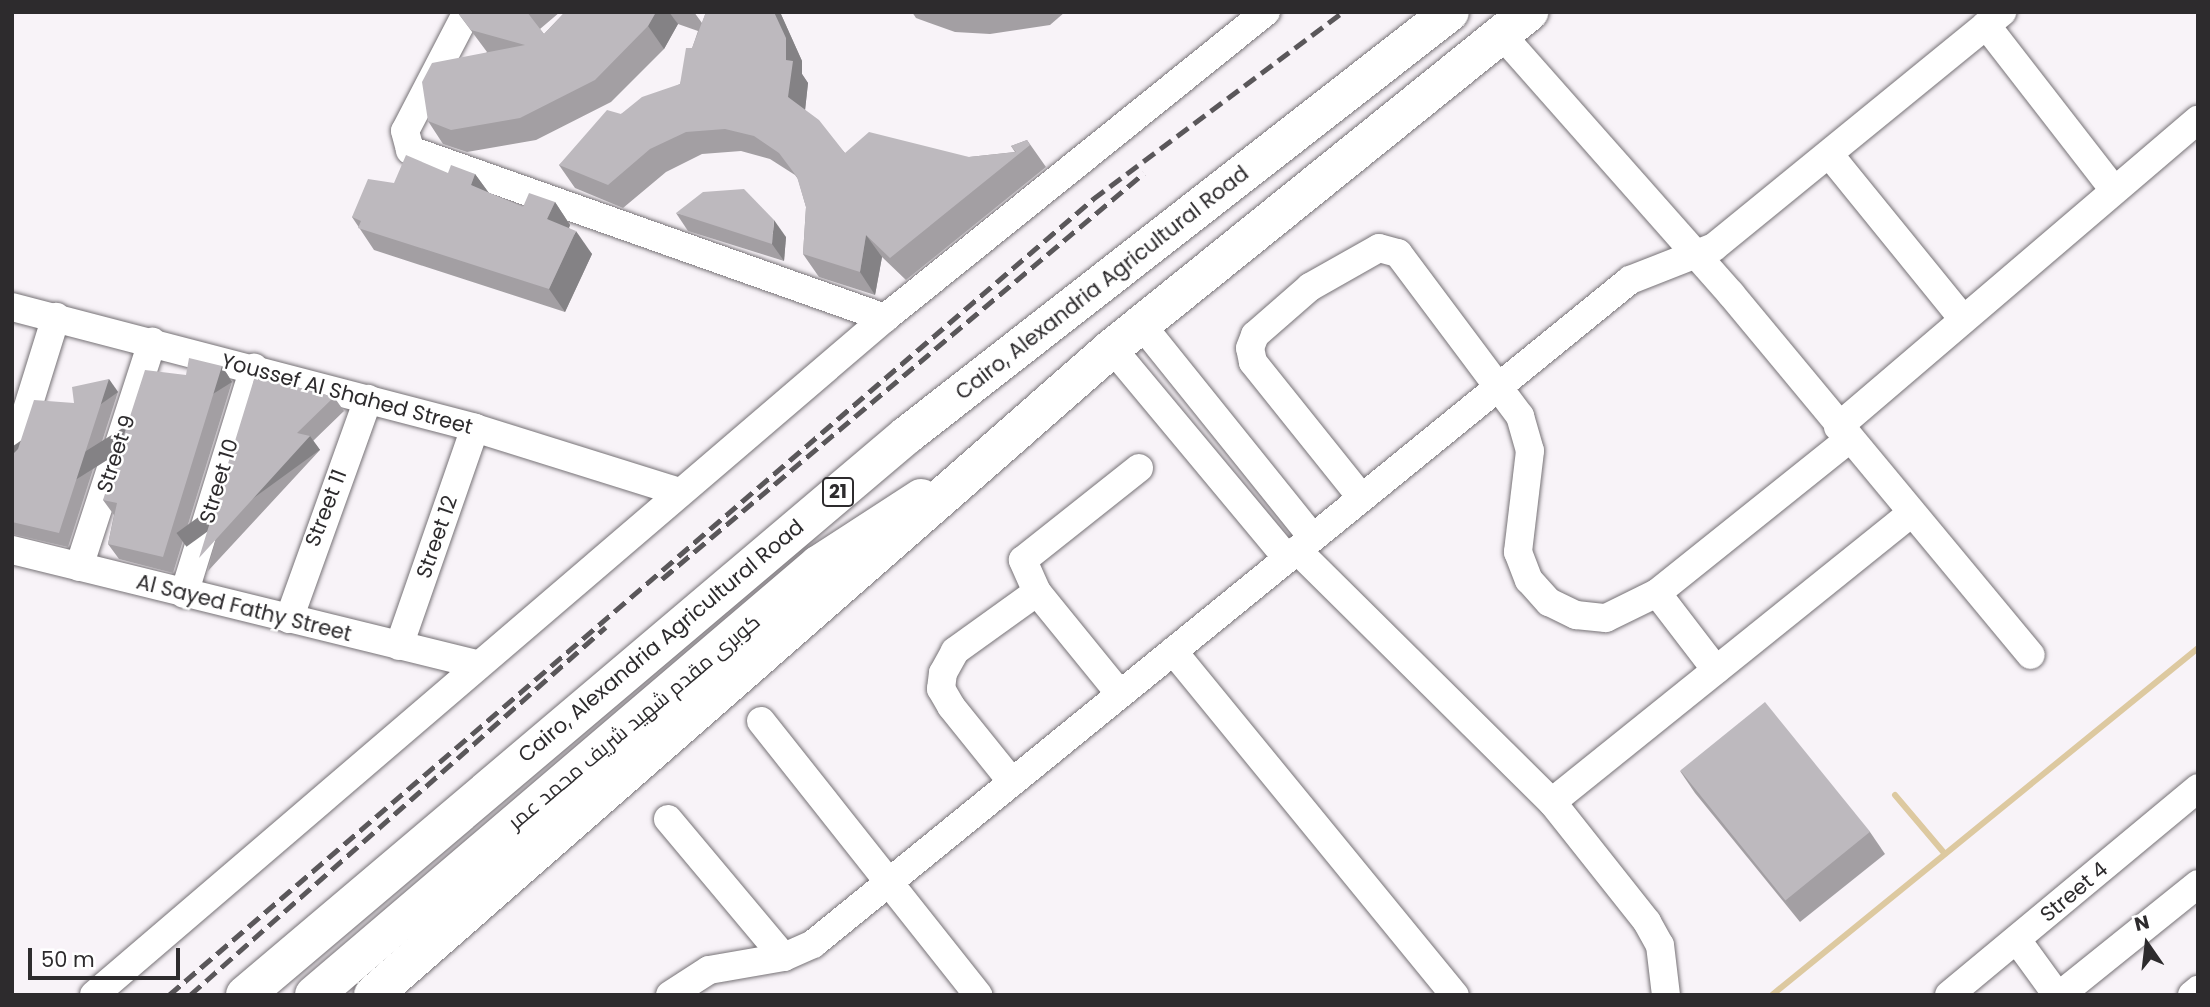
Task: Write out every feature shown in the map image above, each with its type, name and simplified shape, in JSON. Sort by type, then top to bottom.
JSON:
[{"type":"highway","name":"Cairo, Alexandria Agricultural Road","points":[[245,995],[907,435],[1450,12]]},
{"type":"highway","points":[[373,995],[971,477],[1112,348],[1515,23]]},
{"type":"highway","name":"كوبرى مقدم شهيد شريف محمد عمر","points":[[314,995],[818,565],[884,519],[971,477]]},
{"type":"street","points":[[467,12],[405,131],[410,150],[885,318]]},
{"type":"street","points":[[94,995],[475,664],[885,318],[1266,12]]},
{"type":"street","points":[[674,993],[709,970],[784,957],[813,944],[1637,275],[1714,247],[1994,19],[2114,190]]},
{"type":"street","points":[[1515,23],[1694,255],[2031,655]]},
{"type":"street","points":[[1361,498],[1253,362],[1252,341],[1282,310],[1341,267],[1373,250],[1392,249],[1520,415],[1530,451],[1529,487],[1517,522],[1518,552],[1529,580],[1549,602],[1576,615],[1606,618],[1657,593],[1843,433],[1963,319],[2198,120]]},
{"type":"street","points":[[1829,154],[1963,319]]},
{"type":"street","name":"Youssef Al Shahed Street","points":[[12,307],[254,368],[475,428],[679,492]]},
{"type":"street","points":[[12,458],[56,317]]},
{"type":"street","points":[[1141,324],[1299,548]]},
{"type":"street","name":"Street 9","points":[[79,567],[152,342]]},
{"type":"street","points":[[1112,348],[1299,548],[1552,802],[1647,922],[1660,945],[1666,995]]},
{"type":"street","name":"Street 10","points":[[184,594],[254,368]]},
{"type":"street","name":"Street 11","points":[[289,619],[368,399]]},
{"type":"street","name":"Street 12","points":[[399,646],[475,428]]},
{"type":"street","points":[[1120,694],[1037,592],[1023,560],[1139,468]]},
{"type":"street","points":[[1552,802],[1911,513]]},
{"type":"street","name":"Al Sayed Fathy Street","points":[[12,550],[475,664]]},
{"type":"street","points":[[1012,782],[951,706],[941,689],[943,673],[955,651],[1037,592]]},
{"type":"street","points":[[1657,593],[1716,670]]},
{"type":"street","points":[[1173,651],[1455,995]]},
{"type":"street","points":[[761,721],[978,995]]},
{"type":"street","name":"Street 4","points":[[1949,995],[2198,788]]},
{"type":"street","points":[[668,819],[784,957]]},
{"type":"street","points":[[2017,940],[2058,995],[2198,884]]},
{"type":"street","points":[[2192,995],[2198,990]]},
{"type":"building","points":[[527,12],[544,34],[565,12],[656,12],[648,26],[595,80],[520,118],[451,130],[428,121],[422,82],[432,63],[525,45],[471,30],[458,13]]},
{"type":"building","points":[[706,12],[774,12],[786,38],[786,60],[793,61],[788,97],[819,120],[845,153],[869,132],[969,157],[1016,152],[1011,146],[1027,140],[1030,145],[890,258],[866,235],[860,272],[803,254],[806,207],[797,177],[779,153],[754,136],[725,129],[686,132],[650,149],[608,185],[559,165],[607,110],[621,114],[642,97],[680,84],[686,48],[692,48]]},
{"type":"building","points":[[406,155],[448,173],[451,165],[475,174],[471,185],[523,207],[529,193],[555,202],[547,219],[576,231],[549,289],[358,228],[361,221],[352,217],[368,179],[394,183]]},
{"type":"building","points":[[744,189],[774,220],[772,244],[676,213],[703,192]]},
{"type":"building","points":[[189,358],[222,366],[163,557],[108,544],[117,503],[103,500],[145,370],[186,375]]},
{"type":"building","points":[[255,376],[334,397],[297,433],[310,436],[199,558]]},
{"type":"building","points":[[109,379],[59,533],[12,522],[12,455],[18,449],[34,400],[74,403],[72,387]]},
{"type":"building","points":[[1765,702],[1870,832],[1785,900],[1680,771]]},
{"type":"waterway","points":[[1772,995],[2198,648]]},
{"type":"waterway","points":[[1895,795],[1945,854]]},
{"type":"railway","points":[[169,995],[1093,199],[1343,12]]},
{"type":"railway","points":[[662,579],[1144,173]]},
{"type":"railway","points":[[190,995],[606,627]]}]
